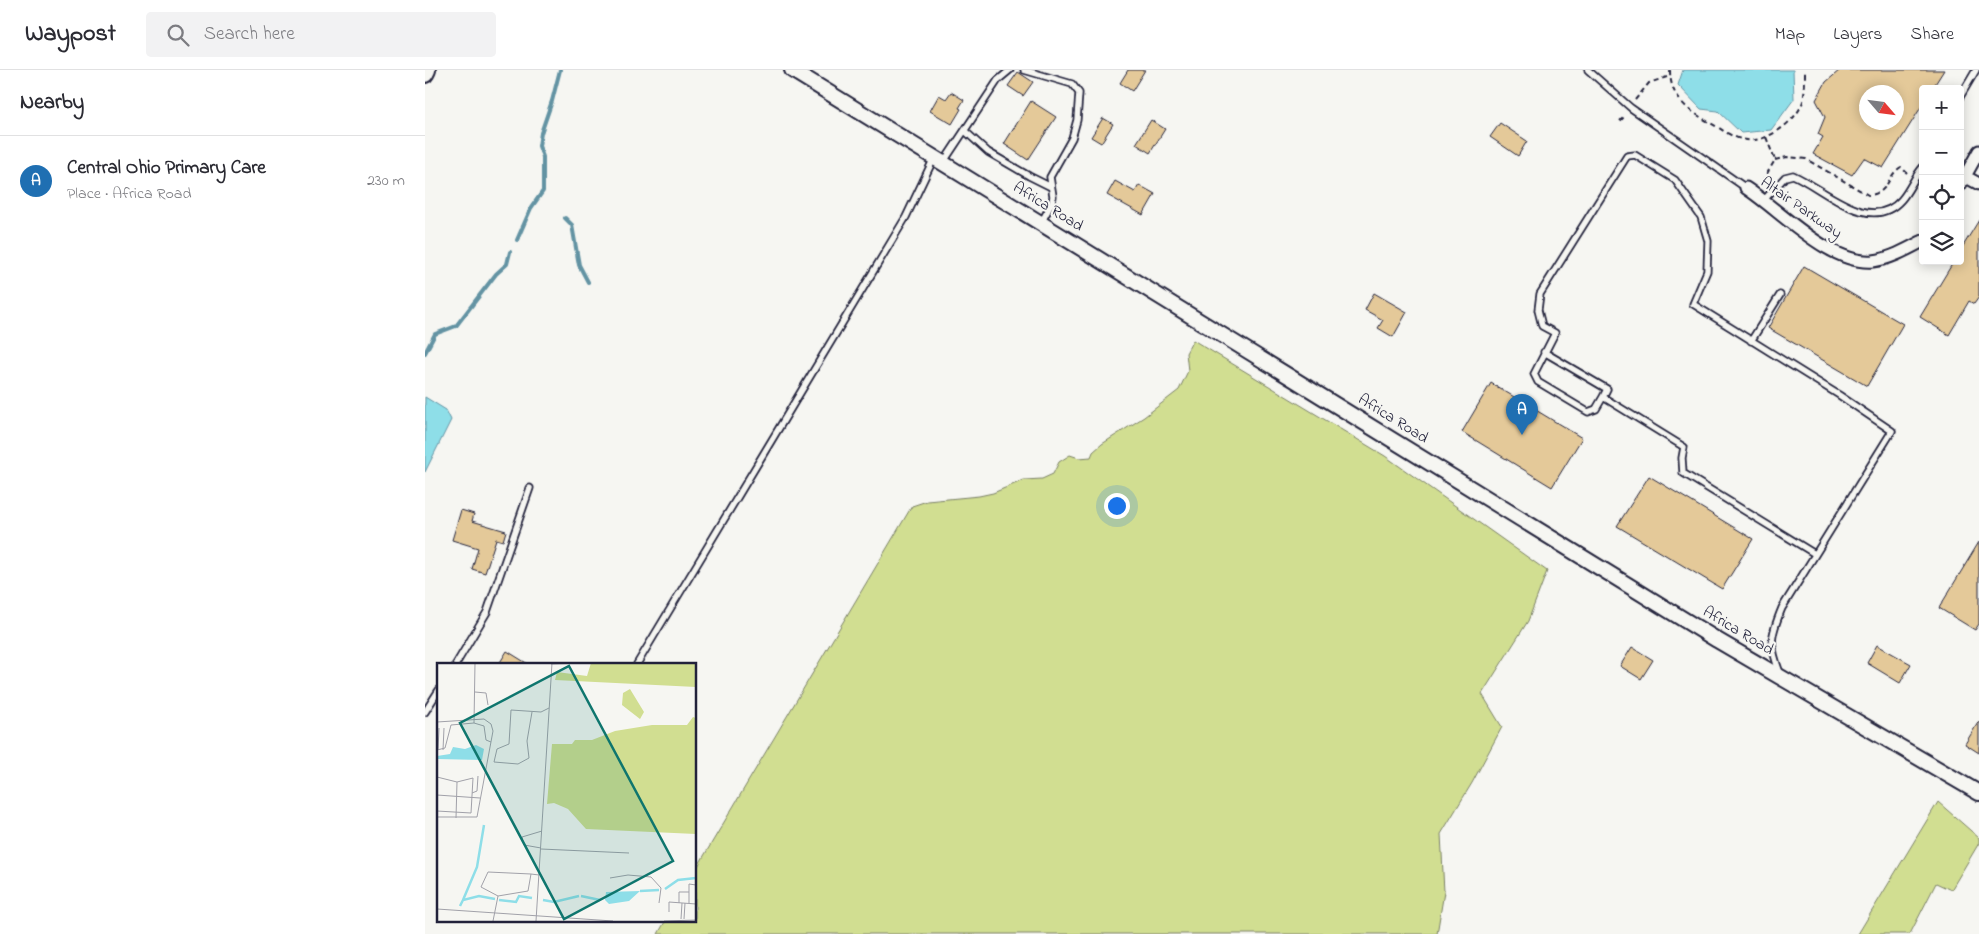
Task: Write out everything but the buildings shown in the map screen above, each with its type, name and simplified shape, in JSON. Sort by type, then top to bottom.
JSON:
[{"type":"main road","points":[[425,74],[427,70]]},
{"type":"street","name":"Africa Road","points":[[792,70],[1717,640],[1979,794]]},
{"type":"street","points":[[1964,175],[1979,151]]},
{"type":"street","points":[[1964,179],[1979,184]]},
{"type":"street","name":"Altair Parkway","points":[[1746,188],[1827,249],[1855,260],[1873,261],[1890,257],[1919,242]]},
{"type":"lane","points":[[638,663],[906,217],[938,160],[965,130],[998,80],[1010,70]]},
{"type":"lane","points":[[1024,70],[1072,84],[1079,93],[1077,120],[1072,138],[1050,177],[1053,196],[1052,203],[1041,223]]},
{"type":"lane","points":[[1588,70],[1631,108],[1746,188]]},
{"type":"lane","points":[[1964,90],[1976,70]]},
{"type":"lane","points":[[965,130],[989,152],[1051,187]]},
{"type":"lane","points":[[1544,352],[1607,389],[1596,409],[1588,412],[1538,382],[1534,374],[1544,352],[1555,333],[1543,326],[1538,310],[1540,294],[1627,156],[1635,155],[1675,180],[1701,217],[1708,241],[1707,271],[1693,304],[1825,386],[1893,431],[1782,608],[1773,630],[1771,643],[1782,678]]},
{"type":"lane","points":[[1764,200],[1785,177],[1793,175],[1852,208],[1871,214],[1885,212],[1901,200],[1919,173]]},
{"type":"lane","points":[[1751,341],[1780,294]]},
{"type":"lane","points":[[1603,397],[1685,446],[1682,458],[1683,472],[1815,554]]},
{"type":"lane","points":[[457,663],[487,612],[530,488]]},
{"type":"lane","points":[[425,712],[437,693]]},
{"type":"path","points":[[1669,70],[1672,90],[1691,113],[1734,137],[1748,141],[1766,137],[1786,125],[1803,102],[1805,70]]},
{"type":"path","points":[[1635,100],[1649,83],[1670,76]]},
{"type":"path","points":[[1620,121],[1624,117]]},
{"type":"path","points":[[1766,137],[1775,160]]},
{"type":"path","points":[[1762,182],[1775,160],[1787,156],[1806,158],[1868,195],[1879,193],[1883,190],[1896,170],[1901,167],[1907,173]]},
{"type":"green space","points":[[1193,340],[1385,456],[1547,571],[1528,621],[1482,694],[1502,727],[1472,783],[1441,834],[1444,892],[1437,934],[658,934],[665,922],[696,922],[696,869],[912,506],[927,501],[993,493],[1024,480],[1042,479],[1053,474],[1059,462],[1070,455],[1079,458],[1091,457],[1093,452],[1102,444],[1144,417],[1179,390],[1188,371],[1186,353]]},
{"type":"green space","points":[[1938,802],[1979,838],[1979,843],[1951,890],[1936,883],[1910,934],[1858,934]]},
{"type":"water","points":[[1683,70],[1793,70],[1794,99],[1771,130],[1741,133],[1718,111],[1701,109],[1678,85]]},
{"type":"water","points":[[425,397],[446,410],[451,420],[425,472]]},
{"type":"waterway","points":[[517,240],[531,208],[543,191],[543,157],[539,146],[541,133],[560,70]]},
{"type":"waterway","points":[[565,218],[572,225],[579,265],[588,282]]},
{"type":"waterway","points":[[425,353],[435,334],[456,326],[496,274],[507,264],[510,252]]},
{"type":"place","name":"Central Ohio Primary Care","points":[[1522,435]]}]
